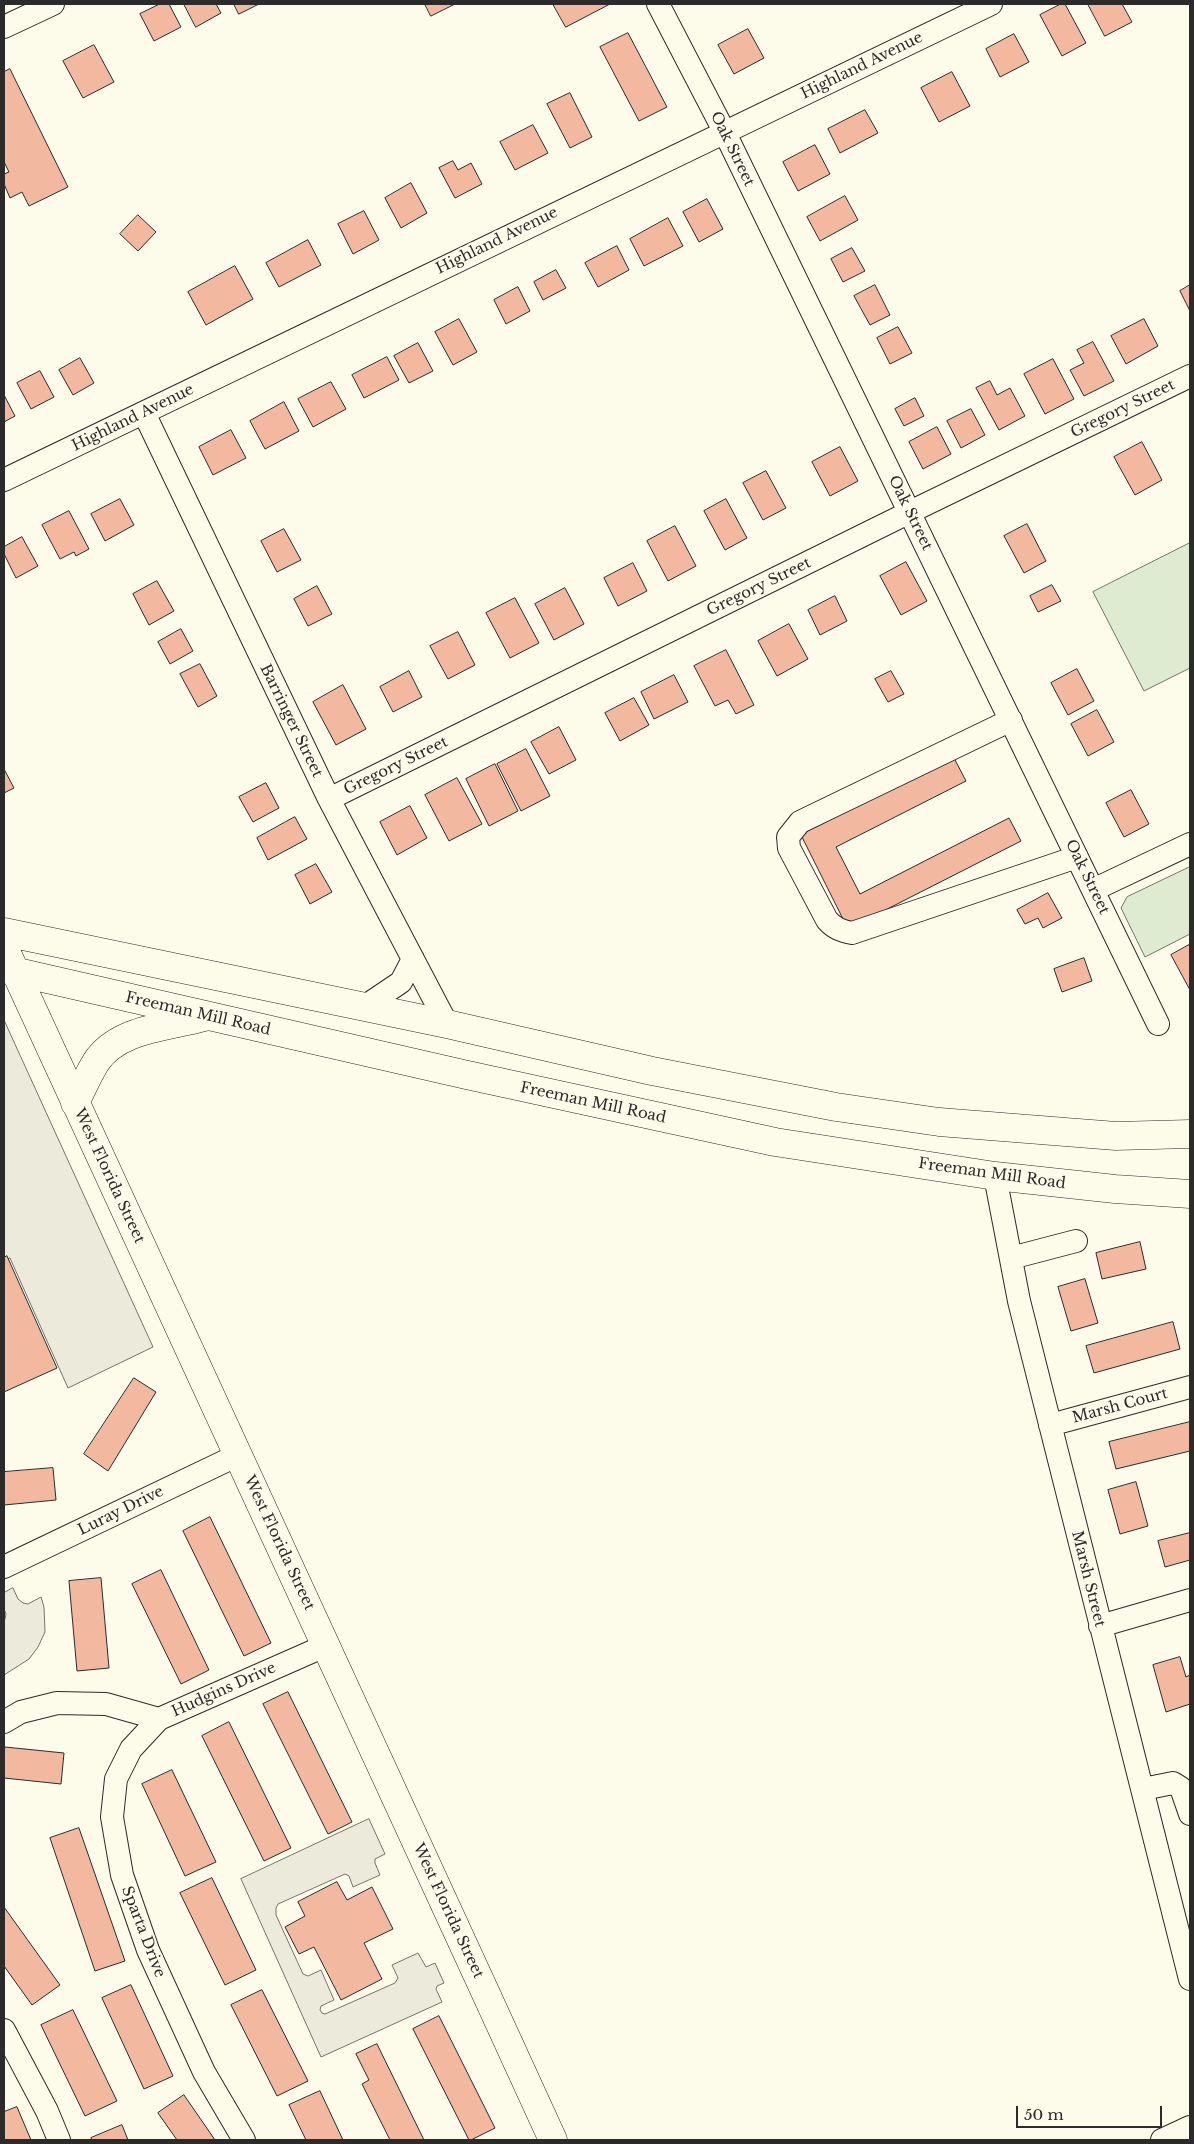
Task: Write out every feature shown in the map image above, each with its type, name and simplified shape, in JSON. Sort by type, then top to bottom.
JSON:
[{"type":"main road","points":[[4,932],[447,1024],[652,1071],[836,1107],[929,1121],[1116,1136],[1190,1134]]},
{"type":"main road","name":"West Florida Street","points":[[4,947],[9,971],[75,1103],[327,1645],[553,2140]]},
{"type":"main road","name":"Freeman Mill Road","points":[[9,971],[774,1142],[995,1176],[1115,1189],[1190,1194]]},
{"type":"main road","points":[[75,1103],[97,1060],[118,1041],[145,1030],[209,1016]]},
{"type":"street","points":[[4,26],[53,4]]},
{"type":"street","name":"Oak Street","points":[[658,4],[724,131],[1158,1024]]},
{"type":"street","name":"Highland Avenue","points":[[4,480],[724,131],[991,4]]},
{"type":"street","name":"Gregory Street","points":[[329,799],[1190,376]]},
{"type":"street","name":"Barringer Street","points":[[144,413],[329,799],[447,1024]]},
{"type":"street","points":[[1011,720],[800,822],[788,837],[789,848],[827,920],[841,931],[852,933],[1077,857]]},
{"type":"street","points":[[1093,890],[1190,844]]},
{"type":"street","points":[[364,1007],[401,982],[413,959]]},
{"type":"street","name":"Marsh Street","points":[[995,1176],[1019,1301],[1190,1979]]},
{"type":"street","points":[[1011,1258],[1076,1241]]},
{"type":"street","name":"Marsh Court","points":[[1050,1425],[1190,1387]]},
{"type":"street","name":"Luray Drive","points":[[4,1567],[238,1455]]},
{"type":"street","points":[[1100,1626],[1190,1600]]},
{"type":"street","name":"Hudgins Drive","points":[[4,1722],[21,1712],[57,1703],[106,1704],[159,1718],[327,1645]]},
{"type":"street","name":"Sparta Drive","points":[[159,1718],[131,1749],[116,1779],[112,1817],[122,1875],[148,1950],[204,2072],[244,2140]]},
{"type":"street","points":[[1143,1790],[1172,1784],[1182,1788],[1190,1814]]},
{"type":"street","points":[[4,2030],[47,2111],[59,2140]]},
{"type":"street","points":[[1162,2140],[1190,2127]]},
{"type":"green space","points":[[1190,543],[1190,668],[1144,691],[1093,592]]},
{"type":"green space","points":[[1190,867],[1190,934],[1145,957],[1121,908],[1127,897]]},
{"type":"shaded area","points":[[4,1020],[153,1347],[68,1388],[10,1258],[4,1260]]},
{"type":"shaded area","points":[[13,1588],[18,1599],[23,1603],[28,1604],[41,1597],[44,1607],[45,1632],[38,1647],[29,1659],[4,1675],[4,1623],[6,1614],[4,1609],[4,1593]]},
{"type":"shaded area","points":[[369,1819],[385,1854],[375,1859],[380,1875],[353,1887],[349,1876],[345,1874],[278,1904],[276,1915],[303,1974],[308,1976],[321,1970],[334,2000],[321,2006],[320,2010],[322,2013],[325,2014],[395,1983],[398,1978],[392,1965],[418,1953],[426,1967],[435,1963],[444,1983],[437,1986],[436,1989],[442,2002],[321,2057],[241,1879]]},
{"type":"building","points":[[160,4],[169,4],[181,27],[154,41],[140,14]]},
{"type":"building","points":[[184,4],[216,4],[221,13],[196,27]]},
{"type":"building","points":[[234,4],[259,4],[239,14]]},
{"type":"building","points":[[425,4],[455,4],[431,16]]},
{"type":"building","points":[[553,4],[610,4],[566,27]]},
{"type":"building","points":[[1061,4],[1065,4],[1086,43],[1062,56],[1040,15]]},
{"type":"building","points":[[1088,4],[1122,4],[1132,22],[1105,36]]},
{"type":"building","points":[[748,29],[764,58],[734,74],[718,45]]},
{"type":"building","points":[[628,33],[667,107],[639,121],[600,47]]},
{"type":"building","points":[[1014,34],[1029,62],[1000,77],[986,49]]},
{"type":"building","points":[[94,45],[114,82],[83,98],[63,61]]},
{"type":"building","points":[[10,69],[68,187],[29,206],[22,192],[10,198],[4,184],[4,174],[9,172],[4,162],[4,72]]},
{"type":"building","points":[[952,72],[970,106],[939,122],[921,88]]},
{"type":"building","points":[[570,93],[592,137],[570,148],[547,104]]},
{"type":"building","points":[[865,110],[878,133],[840,153],[828,129]]},
{"type":"building","points":[[533,125],[548,153],[515,170],[500,142]]},
{"type":"building","points":[[815,145],[830,174],[798,191],[783,162]]},
{"type":"building","points":[[453,161],[458,170],[471,163],[482,184],[455,198],[439,168]]},
{"type":"building","points":[[411,183],[427,213],[401,228],[385,198]]},
{"type":"building","points":[[845,196],[858,220],[820,241],[807,217]]},
{"type":"building","points":[[707,199],[723,229],[699,242],[683,212]]},
{"type":"building","points":[[364,211],[379,240],[353,254],[338,224]]},
{"type":"building","points":[[138,215],[156,232],[138,251],[120,234]]},
{"type":"building","points":[[668,218],[683,246],[644,266],[630,239]]},
{"type":"building","points":[[308,240],[321,265],[279,287],[266,263]]},
{"type":"building","points":[[617,246],[629,270],[598,287],[585,263]]},
{"type":"building","points":[[852,248],[865,271],[843,282],[831,259]]},
{"type":"building","points":[[235,266],[253,299],[206,325],[188,292]]},
{"type":"building","points":[[556,270],[566,288],[543,300],[534,282]]},
{"type":"building","points":[[875,285],[890,315],[870,325],[854,296]]},
{"type":"building","points":[[1190,285],[1190,311],[1180,291]]},
{"type":"building","points":[[518,287],[530,311],[506,324],[494,300]]},
{"type":"building","points":[[459,319],[477,352],[453,365],[435,332]]},
{"type":"building","points":[[1144,319],[1158,346],[1126,364],[1111,336]]},
{"type":"building","points":[[898,327],[912,353],[890,364],[877,338]]},
{"type":"building","points":[[1093,342],[1114,381],[1084,396],[1070,370],[1084,363],[1077,350]]},
{"type":"building","points":[[418,343],[433,371],[409,383],[394,356]]},
{"type":"building","points":[[387,357],[399,380],[364,398],[352,375]]},
{"type":"building","points":[[80,358],[94,383],[73,395],[59,370]]},
{"type":"building","points":[[1053,359],[1074,399],[1045,414],[1024,374]]},
{"type":"building","points":[[40,371],[54,397],[31,409],[17,383]]},
{"type":"building","points":[[990,381],[997,395],[1010,388],[1025,416],[999,430],[976,388]]},
{"type":"building","points":[[331,382],[346,409],[313,427],[298,399]]},
{"type":"building","points":[[4,395],[15,416],[4,422]]},
{"type":"building","points":[[915,398],[924,416],[904,426],[895,409]]},
{"type":"building","points":[[284,402],[299,431],[265,449],[250,421]]},
{"type":"building","points":[[971,409],[985,435],[961,448],[947,421]]},
{"type":"building","points":[[937,427],[951,454],[923,469],[909,442]]},
{"type":"building","points":[[231,430],[246,458],[213,475],[199,447]]},
{"type":"building","points":[[1142,442],[1162,480],[1135,495],[1114,457]]},
{"type":"building","points":[[840,447],[858,481],[830,496],[812,462]]},
{"type":"building","points":[[766,471],[786,508],[763,520],[743,483]]},
{"type":"building","points":[[120,499],[134,525],[105,541],[91,514]]},
{"type":"building","points":[[726,499],[747,538],[725,550],[704,511]]},
{"type":"building","points":[[69,511],[89,549],[76,556],[74,552],[60,559],[42,525]]},
{"type":"building","points":[[1027,524],[1046,561],[1024,573],[1004,536]]},
{"type":"building","points":[[675,526],[696,566],[668,581],[647,541]]},
{"type":"building","points":[[284,529],[301,560],[277,572],[261,541]]},
{"type":"building","points":[[22,537],[38,566],[16,578],[4,554],[4,547]]},
{"type":"building","points":[[906,562],[927,601],[901,615],[880,576]]},
{"type":"building","points":[[633,563],[647,591],[618,606],[604,578]]},
{"type":"building","points":[[157,581],[174,611],[149,625],[133,594]]},
{"type":"building","points":[[1052,585],[1061,601],[1038,612],[1030,596]]},
{"type":"building","points":[[317,586],[332,614],[308,626],[294,599]]},
{"type":"building","points":[[565,588],[584,624],[554,640],[535,604]]},
{"type":"building","points":[[835,596],[847,621],[820,635],[808,610]]},
{"type":"building","points":[[515,598],[539,643],[510,658],[486,613]]},
{"type":"building","points":[[789,624],[808,659],[777,676],[758,641]]},
{"type":"building","points":[[181,629],[193,651],[170,664],[158,642]]},
{"type":"building","points":[[458,632],[475,665],[448,679],[430,646]]},
{"type":"building","points":[[726,650],[754,705],[736,714],[728,700],[715,706],[694,666]]},
{"type":"building","points":[[200,664],[217,696],[198,707],[180,674]]},
{"type":"building","points":[[1077,669],[1094,701],[1068,715],[1051,683]]},
{"type":"building","points":[[409,671],[422,697],[393,712],[380,687]]},
{"type":"building","points":[[891,671],[904,694],[888,702],[875,679]]},
{"type":"building","points":[[674,675],[688,702],[654,719],[641,692]]},
{"type":"building","points":[[343,685],[366,729],[336,745],[313,702]]},
{"type":"building","points":[[634,698],[649,725],[620,741],[605,713]]},
{"type":"building","points":[[1097,710],[1114,742],[1088,756],[1071,724]]},
{"type":"building","points":[[559,727],[576,760],[549,774],[531,742]]},
{"type":"building","points":[[526,749],[550,796],[521,811],[497,764]]},
{"type":"building","points":[[954,758],[966,781],[836,847],[860,894],[1009,818],[1021,841],[848,929],[801,835]]},
{"type":"building","points":[[495,764],[518,811],[489,826],[466,779]]},
{"type":"building","points":[[4,769],[14,788],[4,793]]},
{"type":"building","points":[[457,778],[482,824],[449,841],[425,795]]},
{"type":"building","points":[[266,783],[279,808],[253,822],[239,797]]},
{"type":"building","points":[[1131,790],[1149,824],[1124,837],[1106,803]]},
{"type":"building","points":[[410,806],[427,838],[397,855],[380,822]]},
{"type":"building","points":[[295,817],[307,839],[268,860],[257,838]]},
{"type":"building","points":[[316,864],[332,892],[310,904],[295,875]]},
{"type":"building","points":[[1048,893],[1062,918],[1043,928],[1038,918],[1025,924],[1017,910]]},
{"type":"building","points":[[1189,945],[1190,947],[1190,990],[1171,955]]},
{"type":"building","points":[[1084,958],[1092,981],[1062,992],[1054,969]]},
{"type":"building","points":[[1140,1242],[1146,1269],[1102,1279],[1096,1253]]},
{"type":"building","points":[[7,1256],[57,1368],[4,1392],[4,1258]]},
{"type":"building","points":[[1085,1279],[1098,1323],[1071,1331],[1058,1287]]},
{"type":"building","points":[[1173,1322],[1180,1349],[1094,1373],[1086,1346]]},
{"type":"building","points":[[134,1378],[156,1392],[108,1471],[84,1454]]},
{"type":"building","points":[[1190,1422],[1190,1451],[1116,1469],[1109,1442]]},
{"type":"building","points":[[53,1468],[56,1500],[4,1505],[4,1472]]},
{"type":"building","points":[[1136,1482],[1148,1526],[1120,1534],[1108,1490]]},
{"type":"building","points":[[210,1517],[271,1643],[244,1656],[183,1531]]},
{"type":"building","points":[[1190,1533],[1190,1560],[1165,1567],[1158,1541]]},
{"type":"building","points":[[161,1570],[209,1670],[181,1684],[132,1584]]},
{"type":"building","points":[[101,1578],[109,1668],[77,1671],[69,1581]]},
{"type":"building","points":[[1180,1657],[1186,1677],[1190,1675],[1190,1704],[1166,1712],[1153,1665]]},
{"type":"building","points":[[288,1692],[352,1822],[328,1834],[263,1704]]},
{"type":"building","points":[[229,1722],[291,1848],[264,1861],[202,1736]]},
{"type":"building","points":[[5,1747],[64,1753],[61,1784],[4,1778]]},
{"type":"building","points":[[172,1770],[216,1862],[185,1876],[142,1784]]},
{"type":"building","points":[[79,1828],[125,1961],[95,1971],[50,1838]]},
{"type":"building","points":[[212,1878],[256,1970],[225,1985],[180,1893]]},
{"type":"building","points":[[337,1882],[347,1900],[372,1887],[393,1929],[364,1943],[382,1979],[341,2000],[314,1947],[299,1954],[285,1927],[305,1916],[298,1902]]},
{"type":"building","points":[[4,1907],[60,1985],[32,2005],[4,1966]]},
{"type":"building","points":[[131,1985],[173,2076],[144,2089],[102,1998]]},
{"type":"building","points":[[262,1990],[308,2081],[277,2096],[231,2005]]},
{"type":"building","points":[[73,2010],[117,2101],[85,2116],[41,2025]]},
{"type":"building","points":[[439,2016],[495,2128],[471,2140],[469,2140],[413,2029]]},
{"type":"building","points":[[377,2044],[424,2140],[390,2140],[362,2084],[369,2080],[356,2054]]},
{"type":"building","points":[[320,2091],[343,2140],[306,2140],[289,2105]]},
{"type":"building","points":[[184,2095],[215,2140],[177,2140],[158,2113]]},
{"type":"building","points":[[17,2107],[31,2140],[4,2140],[4,2112]]},
{"type":"building","points":[[122,2125],[128,2140],[92,2140],[91,2138]]}]
